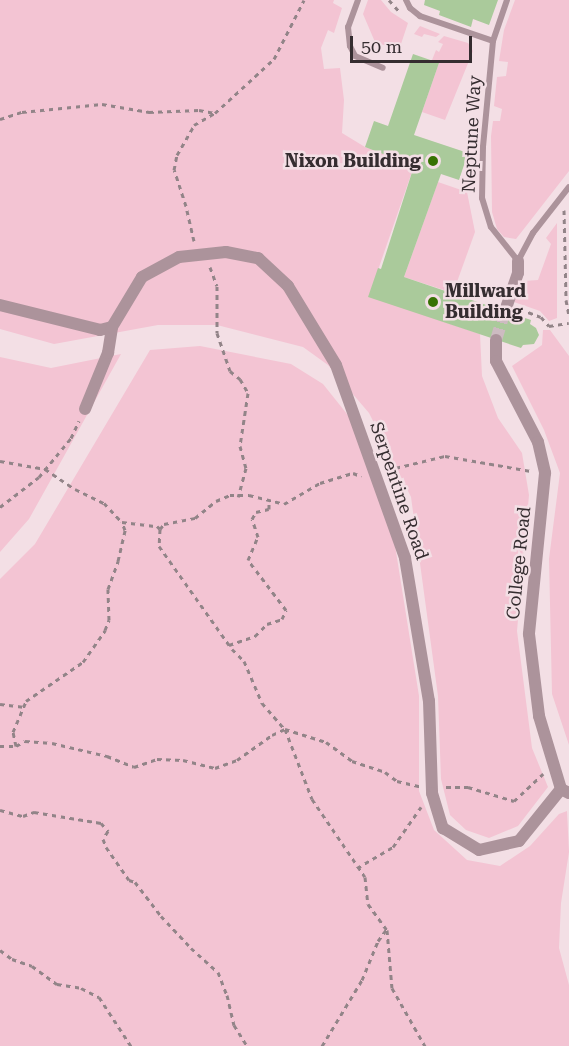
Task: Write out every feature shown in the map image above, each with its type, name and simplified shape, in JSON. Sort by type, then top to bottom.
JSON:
[{"type":"street","name":"Serpentine Road","points":[[85,409],[108,353],[112,327],[142,277],[179,257],[226,252],[258,258],[288,286],[336,365],[405,558],[429,700],[432,789],[443,828],[479,850],[519,842],[565,791]]},
{"type":"street","points":[[506,308],[519,273],[518,261]]},
{"type":"street","points":[[0,305],[100,330],[112,327]]},
{"type":"street","name":"College Road","points":[[496,340],[496,361],[538,442],[545,473],[529,634],[538,716],[553,765],[565,791]]},
{"type":"lane","points":[[358,0],[348,27],[350,46],[355,56],[383,68]]},
{"type":"lane","points":[[405,0],[410,8],[420,16],[493,41]]},
{"type":"lane","name":"Neptune Way","points":[[507,0],[493,41],[483,147],[483,198],[491,227],[518,261]]},
{"type":"lane","points":[[518,261],[533,233],[569,187]]},
{"type":"path","points":[[238,497],[246,468],[240,446],[249,393],[230,370],[217,333],[217,286],[206,254],[194,241],[174,170],[177,155],[194,125],[215,113],[274,59],[304,0]]},
{"type":"path","points":[[0,120],[22,112],[102,104],[149,112],[200,110],[215,113]]},
{"type":"path","points":[[564,194],[566,300],[569,316]]},
{"type":"path","points":[[506,308],[541,317],[549,326],[569,323]]},
{"type":"path","points":[[0,507],[45,469],[71,438],[85,409]]},
{"type":"path","points":[[425,1046],[392,988],[387,930],[368,904],[366,877],[357,868],[343,841],[312,799],[285,729],[262,703],[244,661],[229,645],[159,546],[160,529],[164,524],[195,518],[216,501],[230,495],[238,497],[249,495],[284,504],[320,483],[353,473],[362,477],[445,456],[545,473]]},
{"type":"path","points":[[0,461],[45,469],[75,489],[104,503],[122,522],[125,530],[108,590],[109,620],[105,630],[83,663],[38,692],[23,707],[20,721],[13,732],[16,746]]},
{"type":"path","points":[[229,645],[255,636],[267,624],[282,619],[286,610],[248,560],[258,537],[252,519],[256,512],[268,509],[269,500]]},
{"type":"path","points":[[122,522],[157,526],[160,529]]},
{"type":"path","points":[[0,704],[23,707]]},
{"type":"path","points":[[0,746],[16,746],[24,741],[52,743],[107,756],[134,767],[157,759],[183,760],[215,768],[237,760],[272,735],[285,729],[326,742],[352,761],[385,772],[397,781],[432,789],[456,785],[468,786],[514,801],[553,765]]},
{"type":"path","points":[[357,868],[393,847],[432,789]]},
{"type":"path","points":[[0,810],[23,816],[34,812],[101,823],[108,831],[103,839],[106,847],[129,879],[135,882],[190,948],[218,972],[228,995],[234,1024],[246,1046]]},
{"type":"path","points":[[322,1046],[345,1004],[362,980],[378,941],[387,930]]},
{"type":"path","points":[[0,950],[12,959],[32,966],[57,984],[81,988],[99,997],[131,1046]]},
{"type":"shaded area","points":[[0,0],[334,0],[333,3],[342,8],[334,33],[328,30],[321,48],[324,69],[340,68],[344,100],[342,133],[365,147],[414,166],[369,296],[480,334],[482,376],[498,418],[522,453],[529,495],[517,631],[532,748],[548,787],[518,826],[489,838],[466,830],[450,815],[441,779],[438,696],[411,497],[369,413],[328,365],[303,347],[217,325],[158,325],[54,344],[0,329]]},
{"type":"shaded area","points":[[368,0],[381,0],[391,12],[408,23],[399,50],[375,42],[363,14]]},
{"type":"shaded area","points":[[515,0],[569,0],[569,171],[516,239],[504,237],[497,229],[492,212],[491,136],[493,121],[500,121],[502,109],[494,106],[497,77],[506,76],[508,62],[499,61],[504,30]]},
{"type":"shaded area","points":[[420,26],[440,34],[436,37],[424,34],[422,37],[414,34]]},
{"type":"shaded area","points":[[444,36],[468,43],[473,51],[445,120],[422,112],[439,63],[432,60],[436,50],[439,52],[443,44],[438,42]]},
{"type":"shaded area","points":[[438,182],[467,192],[475,232],[453,293],[404,277]]},
{"type":"shaded area","points":[[557,223],[557,318],[549,321],[540,311],[514,302],[524,281],[538,280],[551,244],[546,238]]},
{"type":"shaded area","points":[[543,330],[550,330],[569,356],[569,745],[552,694],[549,559],[560,473],[544,430],[512,366],[542,345]]},
{"type":"shaded area","points":[[200,346],[291,364],[323,384],[351,419],[390,514],[419,696],[419,791],[434,830],[467,860],[500,866],[530,846],[559,814],[567,811],[569,852],[561,903],[559,948],[569,985],[569,1046],[0,1046],[0,579],[35,544],[150,350]]},
{"type":"shaded area","points":[[121,354],[29,519],[0,552],[0,357],[51,368]]},
{"type":"building","points":[[425,0],[498,0],[489,25],[473,19],[471,27],[439,15],[440,11],[424,5]]},
{"type":"building","points":[[413,54],[439,63],[414,135],[468,153],[459,180],[441,174],[404,277],[531,320],[530,324],[536,328],[539,335],[534,344],[523,345],[521,348],[368,297],[378,268],[381,269],[414,166],[365,147],[374,121],[388,126]]},
{"type":"tunnel","points":[[496,340],[505,311]]},
{"type":"place","name":"Nixon Building","points":[[433,161]]},
{"type":"place","name":"Millward Building","points":[[433,302]]}]
